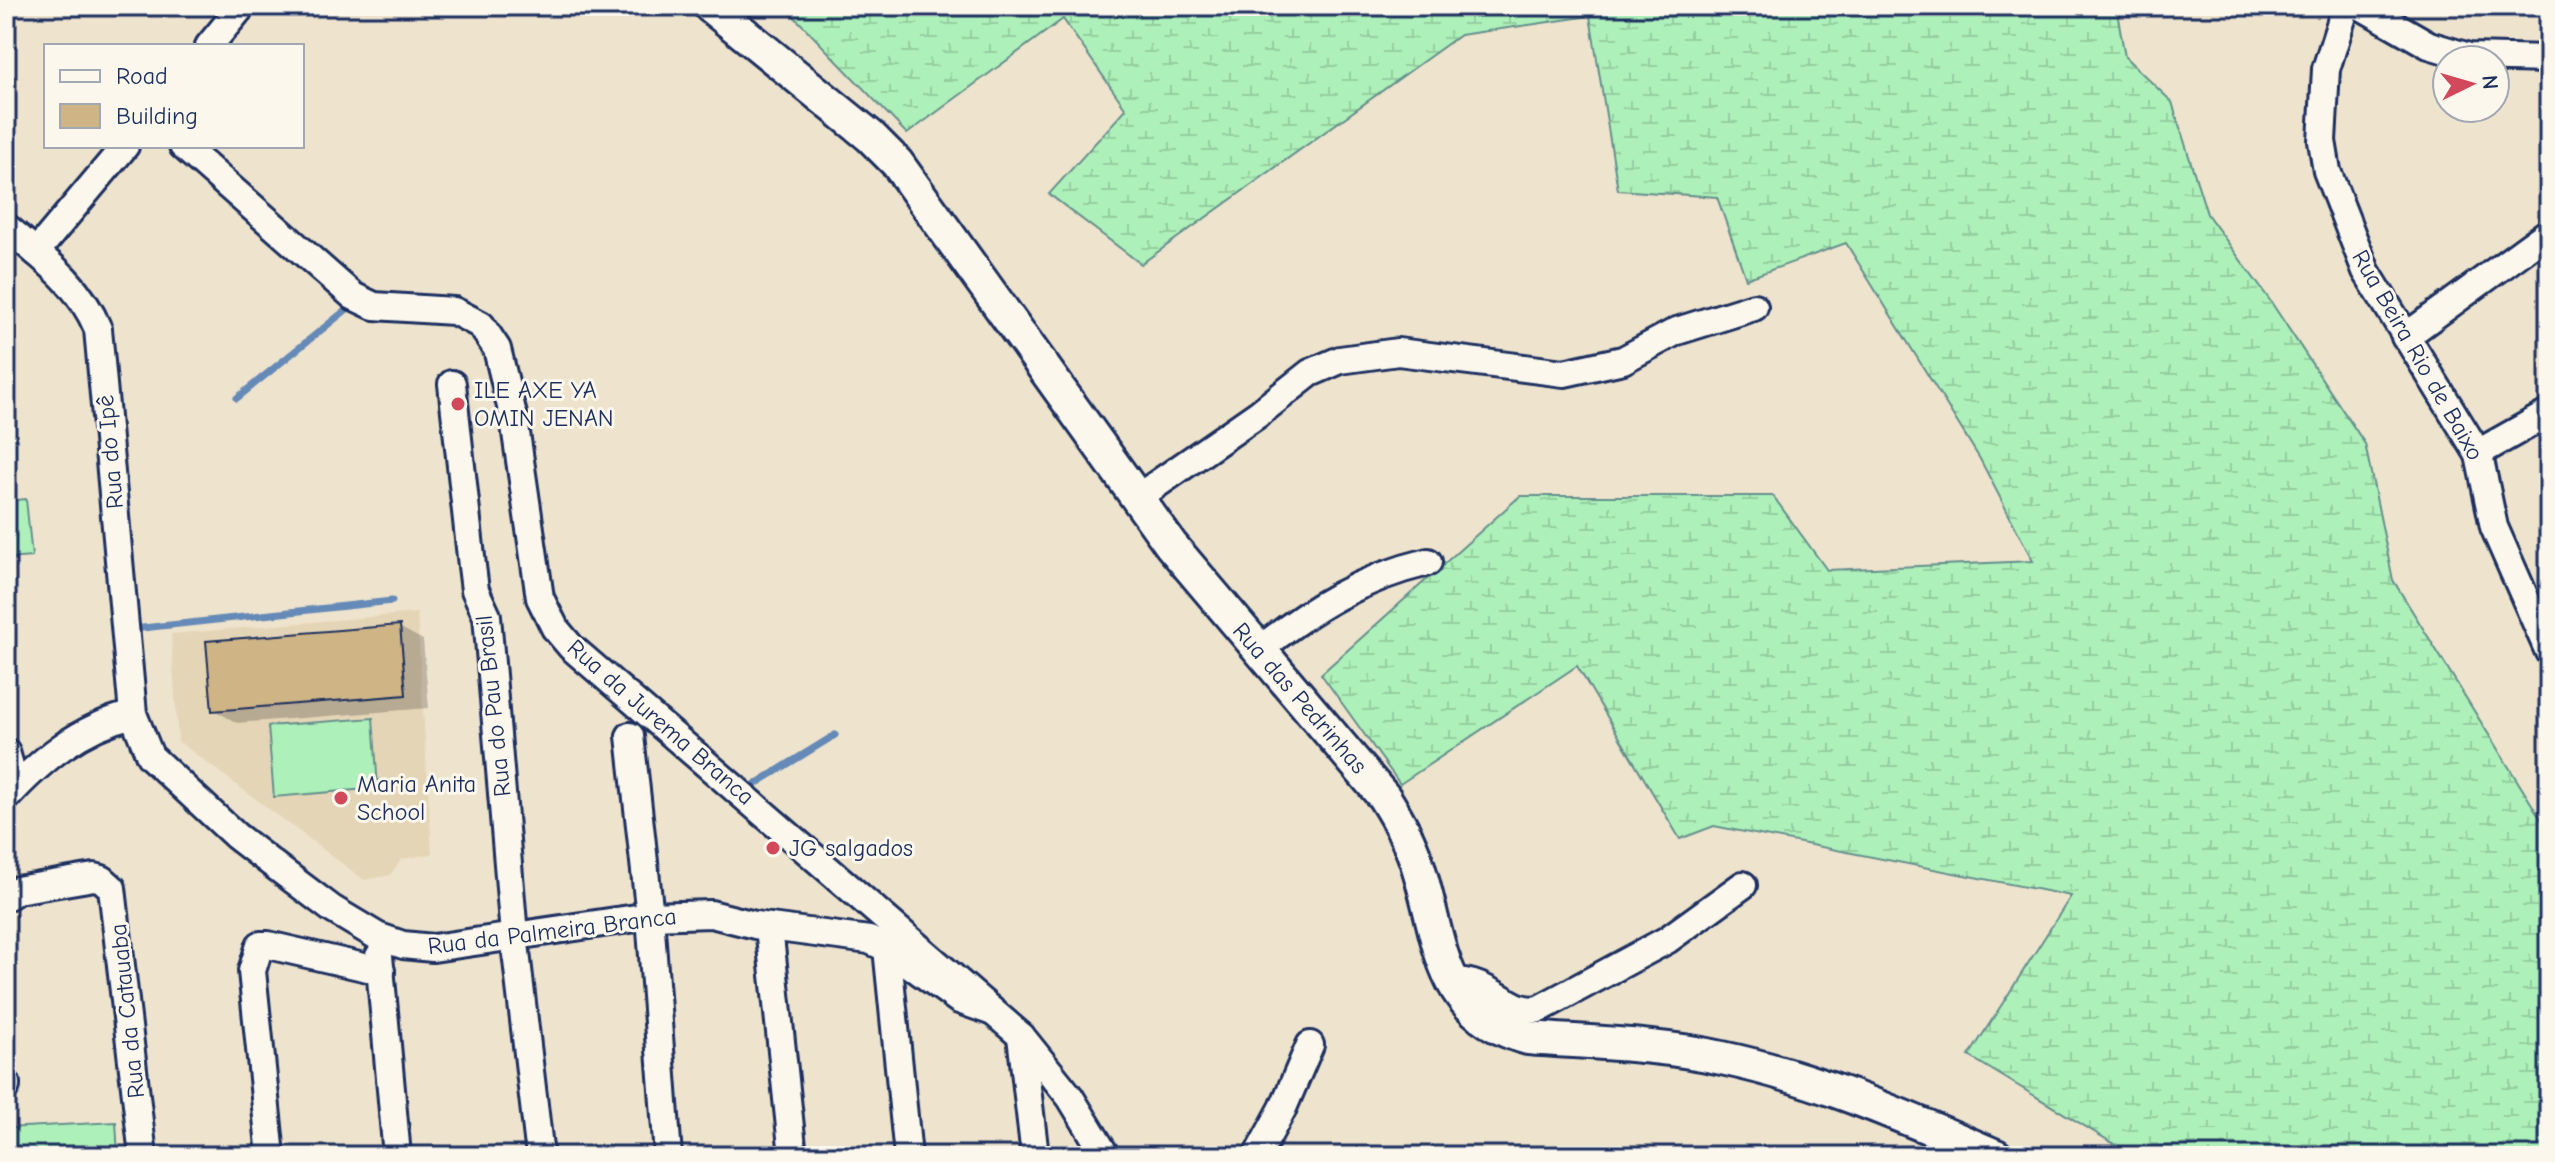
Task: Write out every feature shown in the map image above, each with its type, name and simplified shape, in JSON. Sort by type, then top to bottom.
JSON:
[{"type":"main road","name":"Rua das Pedrinhas","points":[[710,6],[870,136],[897,163],[1137,498],[1258,651],[1363,771],[1403,828],[1451,981],[1477,1015],[1505,1032],[1528,1038],[1641,1045],[1723,1058],[1845,1094],[1996,1156]]},
{"type":"street","points":[[211,44],[242,6]]},
{"type":"street","name":"Rua Beira Rio de Baixo","points":[[2549,59],[2469,57],[2429,45],[2359,6],[2326,69],[2322,141],[2327,171],[2366,271],[2478,453],[2494,527],[2549,652]]},
{"type":"street","points":[[36,252],[123,148]]},
{"type":"street","name":"Rua da Jurema Branca","points":[[185,148],[353,296],[374,306],[454,311],[481,325],[497,349],[508,385],[540,598],[555,628],[571,647],[1021,1036],[1070,1097],[1106,1156]]},
{"type":"street","name":"Rua do Ipê","points":[[6,227],[71,281],[88,303],[98,329],[133,714]]},
{"type":"street","points":[[2405,337],[2549,232]]},
{"type":"street","points":[[1137,498],[1258,414],[1310,373],[1340,360],[1398,352],[1564,373],[1623,360],[1677,331],[1754,307]]},
{"type":"street","name":"Rua do Pau Brasil","points":[[452,384],[475,590],[487,616],[514,935],[540,1156]]},
{"type":"street","points":[[2478,453],[2549,413]]},
{"type":"street","points":[[1258,651],[1304,614],[1337,594],[1368,580],[1428,562]]},
{"type":"street","points":[[11,793],[60,746],[85,730],[133,714]]},
{"type":"street","name":"Rua da Palmeira Branca","points":[[133,714],[150,756],[236,836],[332,909],[377,936],[403,945],[433,948],[650,916],[711,914],[769,927],[869,940],[887,948],[959,1000],[993,1012]]},
{"type":"street","points":[[630,736],[650,916],[668,1156]]},
{"type":"street","points":[[6,752],[11,793]]},
{"type":"street","name":"Rua da Catauaba","points":[[6,897],[17,890],[94,877],[107,882],[114,898],[143,1156]]},
{"type":"street","points":[[1451,981],[1473,982],[1512,1006],[1539,1009],[1667,940],[1743,885]]},
{"type":"street","points":[[769,927],[793,1156]]},
{"type":"street","points":[[377,936],[397,1156]]},
{"type":"street","points":[[271,1156],[252,971],[256,951],[260,945],[268,945],[381,971]]},
{"type":"street","points":[[887,948],[908,1156]]},
{"type":"street","points":[[1021,1036],[1035,1156]]},
{"type":"street","points":[[1257,1156],[1283,1108],[1310,1045]]},
{"type":"shaded area","name":"Maria Anita School","points":[[417,613],[432,854],[402,859],[390,875],[364,880],[178,741],[171,634]]},
{"type":"green space","points":[[784,6],[2116,6],[2125,57],[2172,102],[2207,214],[2269,299],[2365,444],[2393,580],[2549,832],[2549,1156],[2134,1156],[1969,1056],[2071,896],[1714,826],[1680,839],[1577,666],[1400,784],[1321,674],[1520,496],[1773,496],[1827,570],[2033,561],[1980,459],[1846,243],[1746,279],[1717,197],[1618,190],[1590,16],[1460,35],[1141,264],[1049,194],[1126,109],[1063,19],[907,134]]},
{"type":"green space","points":[[26,499],[32,557],[6,559],[6,501]]},
{"type":"green space","points":[[373,718],[378,788],[274,797],[268,726]]},
{"type":"green space","points":[[116,1122],[118,1156],[6,1156],[6,1128]]},
{"type":"building","points":[[400,625],[406,695],[212,711],[206,641]]},
{"type":"waterway","points":[[237,398],[346,310]]},
{"type":"waterway","points":[[133,629],[392,601]]},
{"type":"waterway","points":[[749,788],[835,735]]},
{"type":"place","name":"ILE AXE YA OMIN JENAN","points":[[458,404]]},
{"type":"place","name":"Maria Anita School","points":[[341,798]]},
{"type":"place","name":"JG salgados","points":[[773,848]]}]
